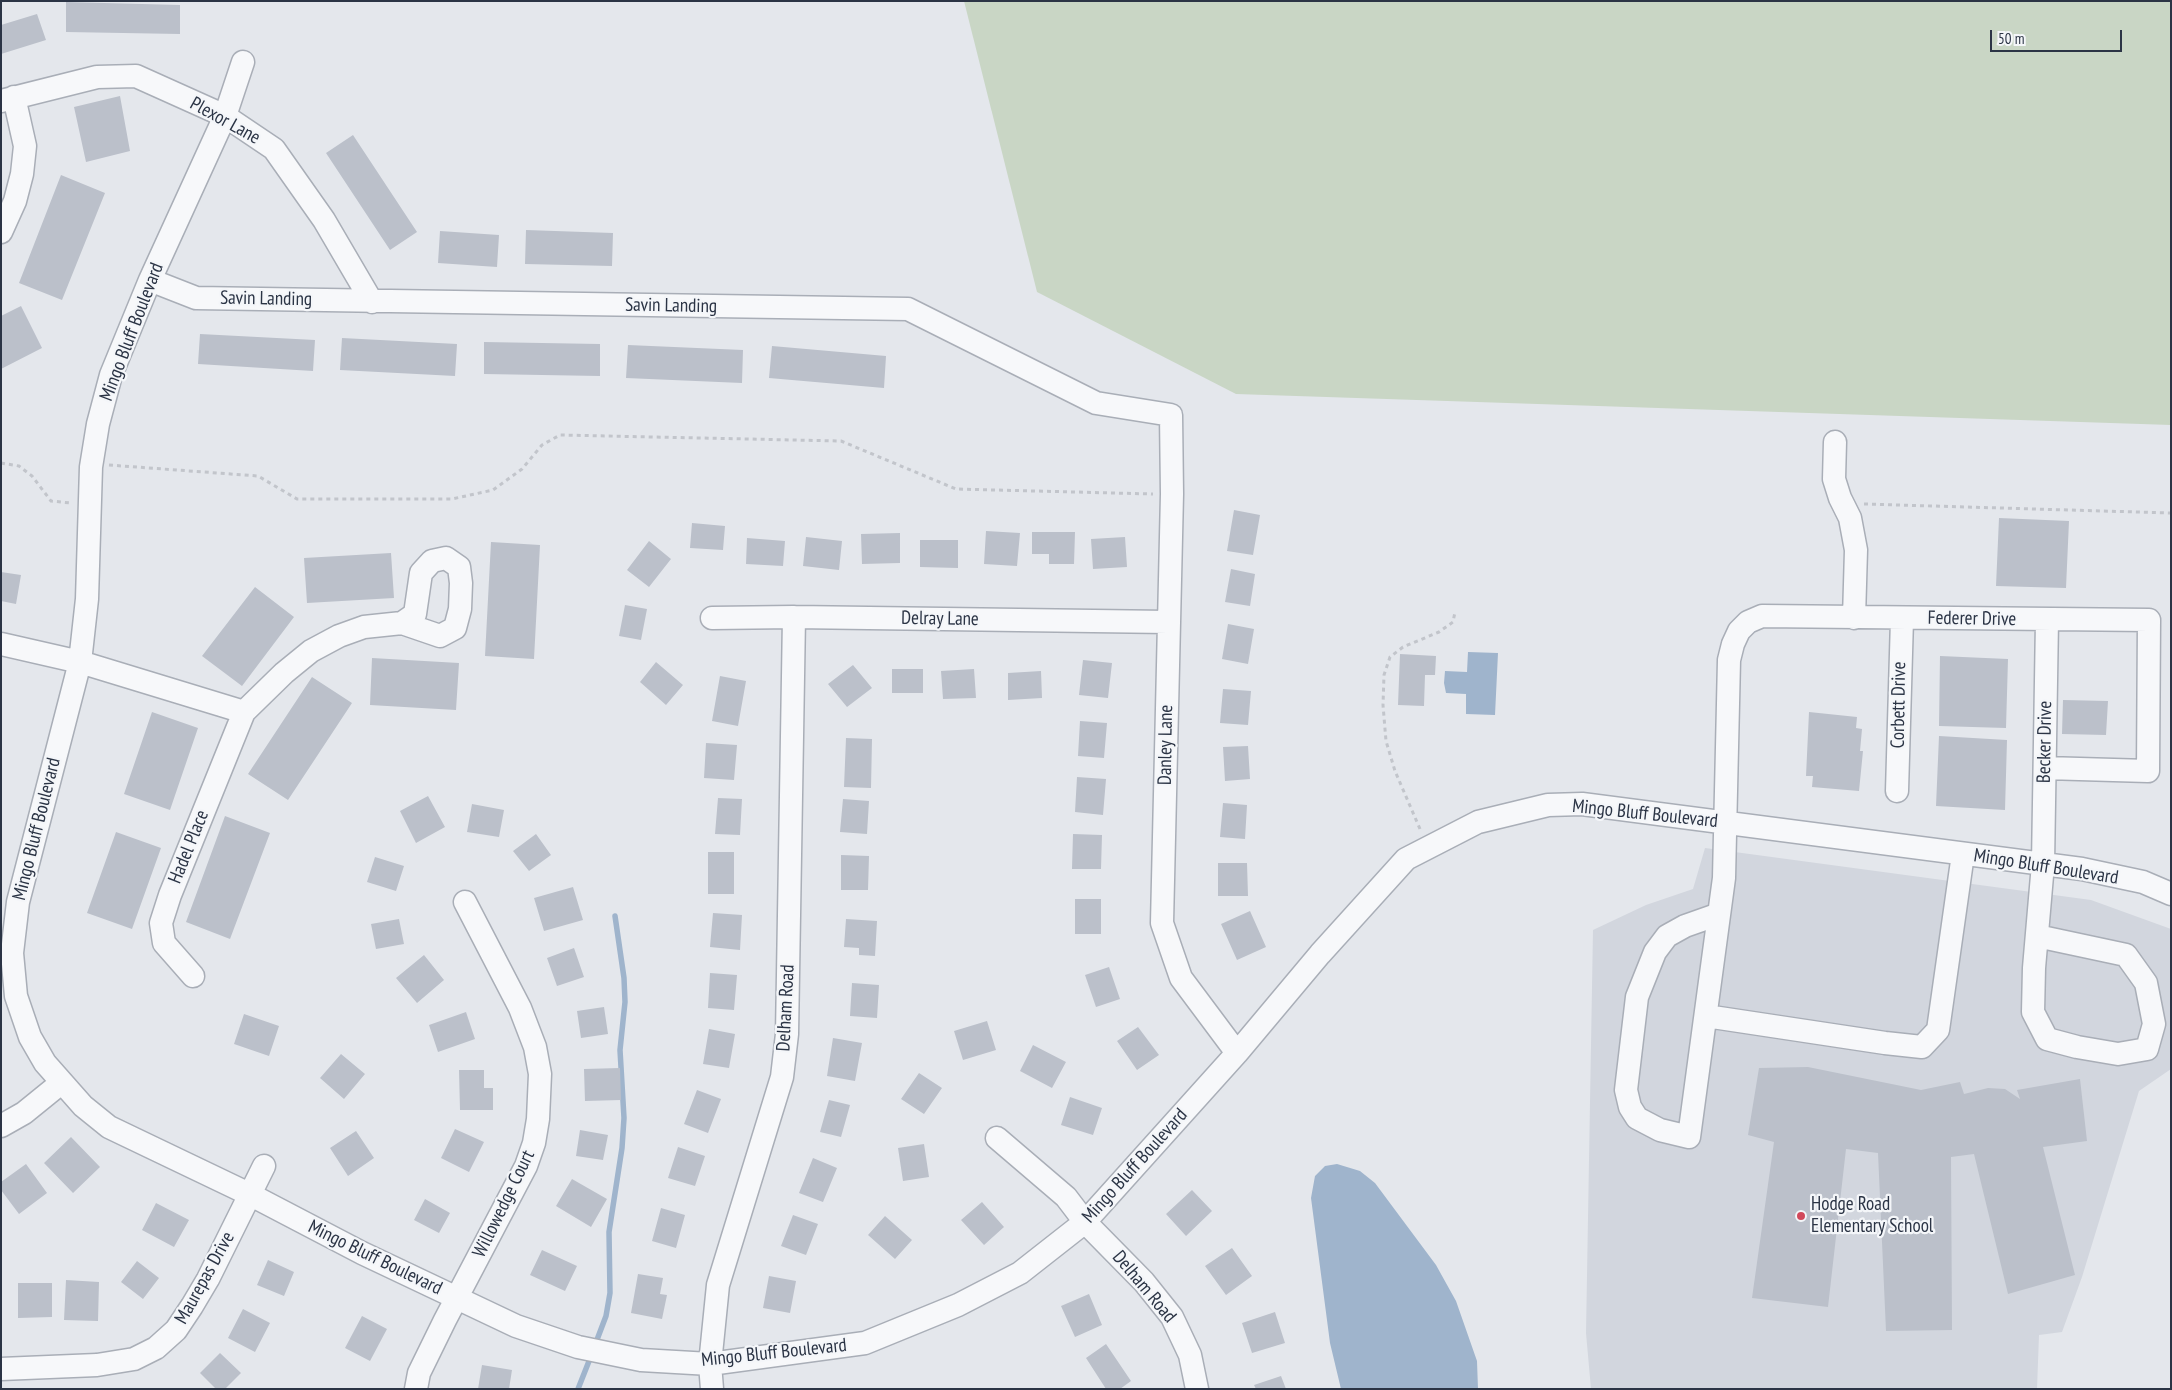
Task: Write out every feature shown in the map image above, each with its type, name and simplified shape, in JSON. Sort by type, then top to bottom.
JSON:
[{"type":"street","name":"Mingo Bluff Boulevard","points":[[243,62],[225,116],[150,280],[111,375],[98,424],[92,467],[88,599],[80,662],[10,901],[16,996],[30,1037],[45,1063],[60,1083],[83,1106],[109,1127],[251,1195],[362,1253],[516,1326],[578,1347],[641,1360],[710,1364],[865,1343],[958,1305],[1020,1273],[1085,1222],[1237,1053],[1320,954],[1406,859],[1478,822],[1548,805],[1582,804],[2082,869],[2143,882],[2171,894]]},
{"type":"street","name":"Plexor Lane","points":[[8,99],[98,77],[136,76],[225,116],[274,149],[324,220],[372,302]]},
{"type":"street","points":[[1,232],[16,202],[25,146],[8,99]]},
{"type":"street","name":"Savin Landing","points":[[150,280],[196,298],[908,309],[1096,403],[1171,415]]},
{"type":"street","name":"Danley Lane","points":[[1171,415],[1172,494],[1162,923],[1181,978],[1237,1053]]},
{"type":"street","points":[[1835,442],[1834,479],[1840,498],[1850,518],[1856,550],[1854,618]]},
{"type":"street","name":"Federer Drive","points":[[1719,914],[1685,926],[1667,936],[1655,952],[1637,997],[1626,1090],[1630,1107],[1638,1118],[1660,1130],[1689,1137],[1719,914],[1726,846],[1728,676],[1733,644],[1739,631],[1748,622],[1762,616],[2149,620],[2148,771],[2044,768]]},
{"type":"street","name":"Delray Lane","points":[[712,618],[794,617],[1168,622]]},
{"type":"street","name":"Delham Road","points":[[712,1389],[710,1364],[718,1286],[782,1077],[787,1034],[794,617]]},
{"type":"street","name":"Corbett Drive","points":[[1897,791],[1902,618]]},
{"type":"street","name":"Becker Drive","points":[[2037,936],[2126,955],[2146,983],[2154,1024],[2147,1049],[2118,1054],[2077,1047],[2047,1039],[2032,1012],[2037,936],[2043,864],[2047,620]]},
{"type":"street","name":"Hadel Place","points":[[193,976],[164,943],[161,923],[244,712],[284,673],[311,651],[339,636],[364,627],[402,623]]},
{"type":"street","points":[[1,644],[80,662],[244,712]]},
{"type":"street","points":[[1706,1016],[1922,1047],[1938,1030],[1963,854]]},
{"type":"street","name":"Willowedge Court","points":[[416,1389],[419,1373],[526,1166],[534,1143],[539,1098],[540,1074],[536,1048],[520,1008],[465,902]]},
{"type":"street","points":[[1,1126],[24,1113],[60,1083]]},
{"type":"street","name":"Delham Road","points":[[997,1138],[1066,1197],[1085,1222],[1144,1282],[1172,1317],[1190,1355],[1196,1389]]},
{"type":"street","name":"Maurepas Drive","points":[[1,1369],[97,1365],[134,1359],[156,1348],[176,1330],[192,1306],[251,1195],[264,1166]]},
{"type":"path","points":[[92,467],[116,464],[258,476],[296,499],[452,499],[493,490],[522,469],[542,445],[560,435],[841,441],[956,489],[1172,494]]},
{"type":"path","points":[[1,463],[19,466],[32,476],[50,501],[76,503]]},
{"type":"path","points":[[1859,503],[2171,513]]},
{"type":"path","points":[[1423,835],[1395,771],[1386,740],[1383,705],[1384,675],[1390,657],[1404,647],[1440,632],[1453,622],[1455,612]]},
{"type":"shaded area","points":[[1705,848],[2091,900],[2171,929],[2171,1069],[2139,1091],[2082,1277],[2062,1332],[2039,1335],[2037,1389],[1591,1389],[1586,1333],[1593,930],[1646,905],[1693,889]]},
{"type":"green space","points":[[964,1],[2171,1],[2171,425],[1236,394],[1037,292]]},
{"type":"water","points":[[1468,652],[1498,653],[1495,715],[1466,714],[1466,694],[1446,693],[1444,683],[1445,671],[1467,672]]},
{"type":"water","points":[[1337,1164],[1360,1171],[1375,1183],[1436,1265],[1456,1301],[1477,1361],[1478,1389],[1341,1389],[1330,1343],[1311,1198],[1315,1176],[1325,1166]]},
{"type":"building","points":[[66,2],[180,5],[180,34],[66,32]]},
{"type":"building","points":[[37,14],[46,40],[1,54],[1,25]]},
{"type":"building","points":[[120,96],[130,151],[86,162],[74,107]]},
{"type":"building","points":[[353,135],[417,232],[390,250],[326,153]]},
{"type":"building","points":[[61,175],[105,193],[62,300],[19,283]]},
{"type":"building","points":[[526,230],[613,233],[612,266],[525,264]]},
{"type":"building","points":[[440,231],[499,235],[497,267],[438,263]]},
{"type":"building","points":[[21,306],[42,348],[1,369],[1,316]]},
{"type":"building","points":[[200,334],[315,340],[313,371],[198,364]]},
{"type":"building","points":[[342,338],[457,344],[455,376],[340,370]]},
{"type":"building","points":[[484,342],[600,344],[600,376],[484,374]]},
{"type":"building","points":[[628,345],[743,350],[742,383],[626,378]]},
{"type":"building","points":[[772,346],[886,356],[884,388],[769,378]]},
{"type":"building","points":[[1234,510],[1260,515],[1253,555],[1227,551]]},
{"type":"building","points":[[1999,518],[2069,521],[2066,588],[1996,586]]},
{"type":"building","points":[[692,523],[725,526],[723,550],[690,548]]},
{"type":"building","points":[[986,531],[1020,533],[1017,566],[984,564]]},
{"type":"building","points":[[1032,532],[1075,532],[1074,564],[1049,564],[1049,554],[1032,554]]},
{"type":"building","points":[[900,533],[900,563],[862,564],[861,534]]},
{"type":"building","points":[[806,537],[842,541],[839,570],[803,566]]},
{"type":"building","points":[[1125,537],[1127,567],[1093,569],[1091,539]]},
{"type":"building","points":[[747,538],[785,541],[783,566],[746,564]]},
{"type":"building","points":[[920,540],[958,540],[958,568],[920,567]]},
{"type":"building","points":[[649,541],[671,559],[649,587],[627,570]]},
{"type":"building","points":[[491,542],[540,545],[534,659],[485,656]]},
{"type":"building","points":[[391,553],[394,598],[307,603],[304,558]]},
{"type":"building","points":[[1231,569],[1255,574],[1250,606],[1225,602]]},
{"type":"building","points":[[1,572],[21,575],[16,604],[1,601]]},
{"type":"building","points":[[255,587],[294,617],[242,686],[202,656]]},
{"type":"building","points":[[625,605],[647,609],[641,640],[619,636]]},
{"type":"building","points":[[1228,624],[1254,629],[1248,664],[1222,659]]},
{"type":"building","points":[[1400,654],[1436,656],[1435,675],[1425,675],[1424,706],[1398,705]]},
{"type":"building","points":[[1940,656],[2008,659],[2006,728],[1939,726]]},
{"type":"building","points":[[372,658],[459,663],[456,710],[370,705]]},
{"type":"building","points":[[1083,660],[1112,663],[1108,698],[1079,695]]},
{"type":"building","points":[[656,662],[683,685],[666,705],[640,682]]},
{"type":"building","points":[[853,665],[872,688],[847,707],[828,684]]},
{"type":"building","points":[[892,669],[923,669],[923,693],[892,693]]},
{"type":"building","points":[[974,669],[976,698],[943,699],[941,671]]},
{"type":"building","points":[[1041,671],[1042,698],[1008,700],[1008,673]]},
{"type":"building","points":[[720,676],[746,681],[738,726],[712,721]]},
{"type":"building","points":[[312,677],[352,703],[288,800],[248,774]]},
{"type":"building","points":[[1223,689],[1251,691],[1248,725],[1220,723]]},
{"type":"building","points":[[2063,700],[2108,701],[2106,735],[2062,734]]},
{"type":"building","points":[[152,712],[198,728],[170,810],[124,794]]},
{"type":"building","points":[[1809,712],[1857,717],[1856,728],[1862,729],[1860,751],[1863,751],[1859,791],[1812,787],[1813,776],[1806,776]]},
{"type":"building","points":[[1080,721],[1107,723],[1104,758],[1078,756]]},
{"type":"building","points":[[1939,736],[2007,740],[2005,810],[1936,806]]},
{"type":"building","points":[[846,738],[872,739],[871,788],[844,787]]},
{"type":"building","points":[[706,743],[737,745],[734,780],[704,778]]},
{"type":"building","points":[[1248,746],[1250,779],[1225,781],[1223,747]]},
{"type":"building","points":[[1077,777],[1106,779],[1103,815],[1075,812]]},
{"type":"building","points":[[428,796],[445,827],[416,843],[400,811]]},
{"type":"building","points":[[718,798],[742,799],[740,835],[715,834]]},
{"type":"building","points":[[843,799],[869,801],[867,834],[840,832]]},
{"type":"building","points":[[1223,803],[1247,805],[1245,839],[1220,837]]},
{"type":"building","points":[[472,804],[504,810],[499,837],[467,832]]},
{"type":"building","points":[[225,816],[270,833],[230,939],[186,922]]},
{"type":"building","points":[[116,832],[161,848],[132,929],[87,913]]},
{"type":"building","points":[[536,834],[551,855],[529,871],[513,851]]},
{"type":"building","points":[[1073,834],[1102,835],[1101,869],[1072,869]]},
{"type":"building","points":[[708,852],[734,852],[734,894],[708,894]]},
{"type":"building","points":[[841,855],[869,856],[868,890],[841,890]]},
{"type":"building","points":[[375,857],[404,866],[396,891],[367,882]]},
{"type":"building","points":[[1218,863],[1247,863],[1248,896],[1218,896]]},
{"type":"building","points":[[573,887],[583,920],[544,931],[534,898]]},
{"type":"building","points":[[1075,899],[1101,899],[1101,934],[1075,934]]},
{"type":"building","points":[[1250,911],[1266,947],[1237,960],[1221,924]]},
{"type":"building","points":[[713,913],[742,915],[740,950],[710,947]]},
{"type":"building","points":[[399,919],[404,944],[376,949],[371,924]]},
{"type":"building","points":[[846,919],[877,921],[875,956],[859,955],[859,948],[844,947]]},
{"type":"building","points":[[574,948],[584,977],[557,986],[547,958]]},
{"type":"building","points":[[424,955],[444,980],[417,1003],[396,978]]},
{"type":"building","points":[[1109,967],[1120,999],[1096,1007],[1085,975]]},
{"type":"building","points":[[710,973],[737,975],[734,1010],[708,1008]]},
{"type":"building","points":[[852,983],[879,985],[877,1018],[850,1016]]},
{"type":"building","points":[[604,1007],[608,1034],[581,1038],[577,1011]]},
{"type":"building","points":[[466,1012],[475,1039],[438,1052],[429,1025]]},
{"type":"building","points":[[244,1014],[279,1026],[269,1056],[234,1044]]},
{"type":"building","points":[[987,1021],[996,1050],[963,1060],[954,1031]]},
{"type":"building","points":[[1138,1027],[1159,1055],[1137,1070],[1117,1041]]},
{"type":"building","points":[[709,1029],[735,1034],[729,1068],[703,1064]]},
{"type":"building","points":[[833,1038],[862,1043],[855,1081],[827,1076]]},
{"type":"building","points":[[1033,1045],[1066,1062],[1052,1088],[1020,1071]]},
{"type":"building","points":[[341,1054],[365,1074],[344,1099],[320,1078]]},
{"type":"building","name":"Hodge Road Elementary School","points":[[1808,1067],[1921,1090],[1960,1082],[1964,1094],[1988,1088],[2005,1089],[2020,1099],[2017,1090],[2080,1079],[2087,1141],[2043,1147],[2075,1275],[2008,1294],[1974,1154],[1951,1157],[1952,1330],[1886,1331],[1878,1153],[1846,1149],[1828,1307],[1752,1298],[1774,1142],[1748,1135],[1759,1068]]},
{"type":"building","points":[[620,1068],[621,1100],[585,1101],[584,1069]]},
{"type":"building","points":[[459,1070],[484,1070],[484,1088],[493,1088],[493,1110],[460,1110]]},
{"type":"building","points":[[919,1073],[942,1088],[924,1114],[901,1099]]},
{"type":"building","points":[[697,1090],[721,1099],[708,1133],[684,1124]]},
{"type":"building","points":[[1070,1097],[1102,1108],[1093,1135],[1061,1125]]},
{"type":"building","points":[[829,1100],[850,1105],[841,1137],[820,1132]]},
{"type":"building","points":[[455,1129],[484,1142],[469,1172],[441,1158]]},
{"type":"building","points":[[580,1130],[608,1135],[603,1160],[576,1156]]},
{"type":"building","points":[[356,1131],[374,1158],[348,1176],[330,1148]]},
{"type":"building","points":[[71,1137],[100,1167],[73,1193],[44,1163]]},
{"type":"building","points":[[924,1144],[929,1177],[903,1181],[898,1148]]},
{"type":"building","points":[[678,1147],[705,1156],[695,1186],[668,1178]]},
{"type":"building","points":[[813,1158],[837,1168],[823,1202],[799,1193]]},
{"type":"building","points":[[26,1164],[47,1193],[19,1214],[1,1190],[1,1182]]},
{"type":"building","points":[[572,1179],[607,1199],[591,1227],[556,1206]]},
{"type":"building","points":[[1192,1190],[1212,1211],[1186,1236],[1166,1214]]},
{"type":"building","points":[[425,1199],[450,1213],[439,1233],[414,1220]]},
{"type":"building","points":[[982,1202],[1004,1227],[984,1245],[961,1220]]},
{"type":"building","points":[[156,1203],[189,1220],[174,1247],[142,1230]]},
{"type":"building","points":[[661,1208],[685,1215],[676,1248],[652,1241]]},
{"type":"building","points":[[793,1215],[818,1224],[806,1255],[781,1246]]},
{"type":"building","points":[[885,1216],[912,1240],[895,1259],[868,1235]]},
{"type":"building","points":[[1232,1248],[1252,1276],[1226,1295],[1205,1266]]},
{"type":"building","points":[[542,1250],[577,1266],[565,1291],[530,1275]]},
{"type":"building","points":[[268,1260],[294,1272],[284,1296],[257,1285]]},
{"type":"building","points":[[137,1261],[159,1278],[143,1299],[121,1282]]},
{"type":"building","points":[[638,1274],[663,1278],[660,1294],[667,1295],[662,1319],[631,1313]]},
{"type":"building","points":[[769,1276],[796,1281],[790,1313],[763,1308]]},
{"type":"building","points":[[66,1280],[99,1282],[98,1321],[64,1320]]},
{"type":"building","points":[[18,1283],[52,1283],[52,1317],[18,1318]]},
{"type":"building","points":[[1089,1294],[1102,1325],[1075,1337],[1061,1306]]},
{"type":"building","points":[[243,1309],[270,1323],[255,1352],[228,1338]]},
{"type":"building","points":[[1275,1312],[1285,1343],[1252,1353],[1242,1323]]},
{"type":"building","points":[[362,1316],[387,1329],[370,1361],[345,1348]]},
{"type":"building","points":[[1106,1344],[1131,1381],[1120,1389],[1106,1389],[1086,1358]]},
{"type":"building","points":[[220,1353],[241,1373],[225,1389],[216,1389],[200,1373]]},
{"type":"building","points":[[482,1365],[512,1370],[509,1389],[478,1389]]},
{"type":"building","points":[[1281,1376],[1286,1389],[1256,1389],[1254,1385]]},
{"type":"waterway","points":[[595,1345],[606,1316],[610,1293],[609,1232],[622,1148],[624,1118],[620,1050],[625,1002],[624,978],[615,916]]},
{"type":"waterway","points":[[578,1389],[591,1356]]},
{"type":"place","name":"Hodge Road Elementary School","points":[[1801,1216]]}]
